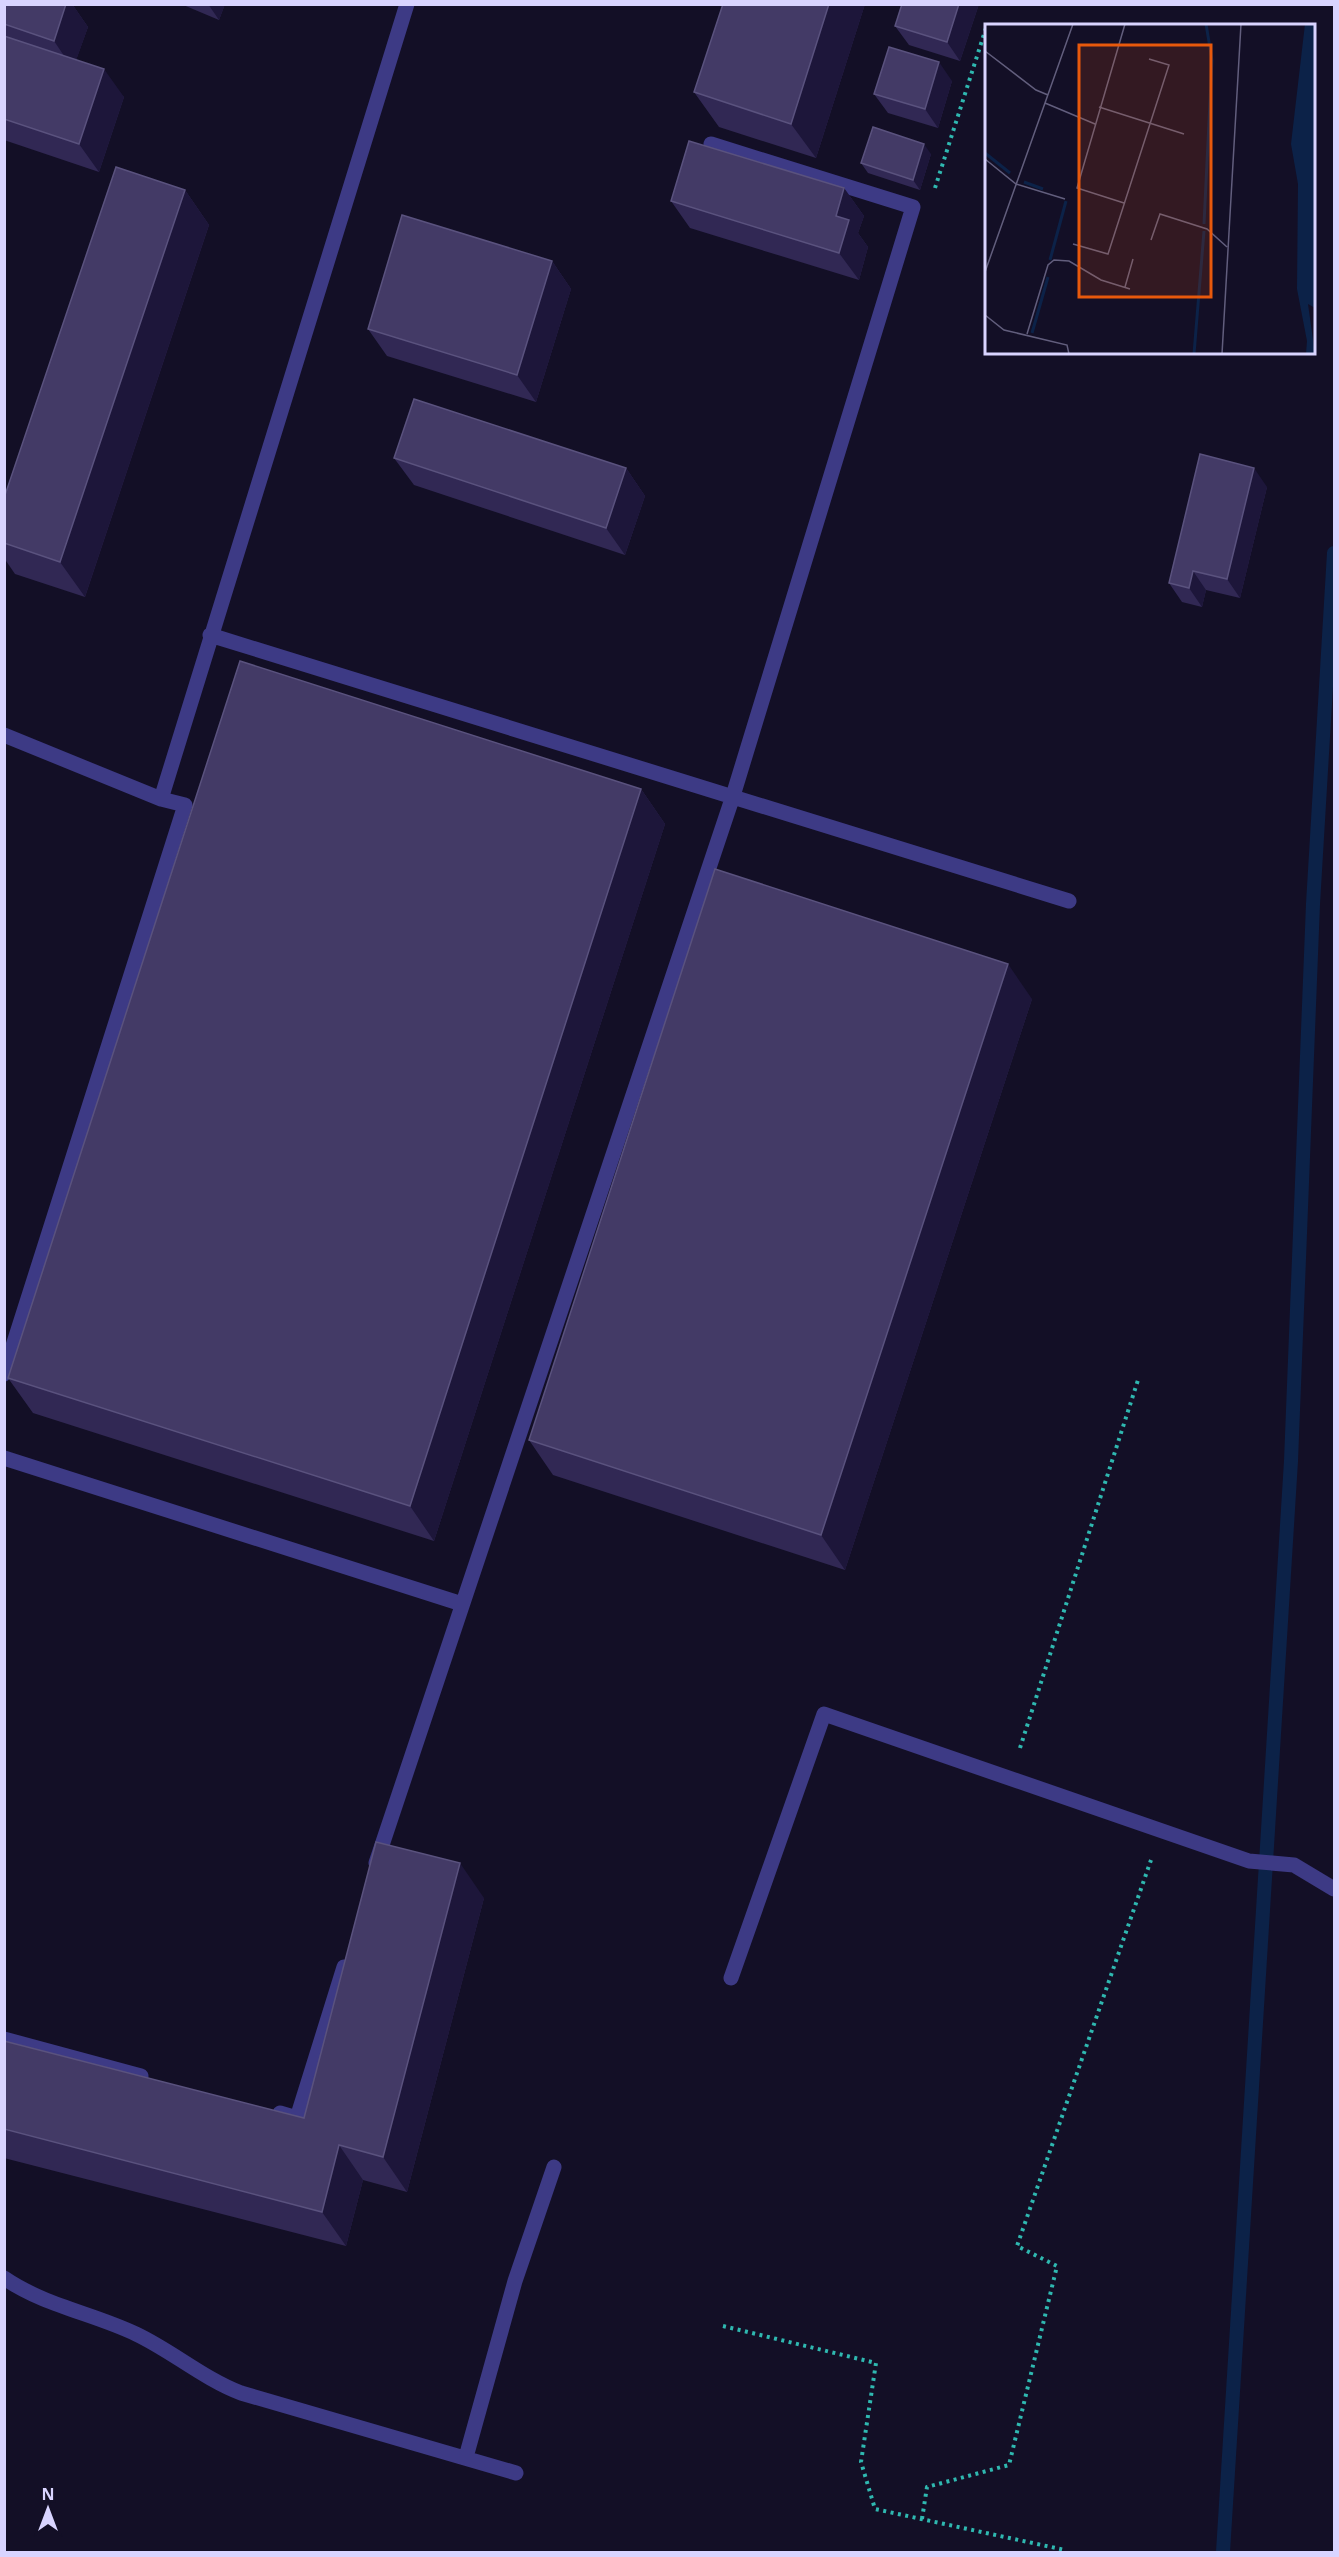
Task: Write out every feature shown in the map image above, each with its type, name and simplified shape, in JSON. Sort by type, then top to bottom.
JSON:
[{"type":"lane","points":[[161,799],[407,4]]},
{"type":"lane","points":[[372,1879],[732,799],[913,207],[711,144]]},
{"type":"lane","points":[[210,635],[1069,902]]},
{"type":"lane","points":[[4,735],[161,799],[185,805],[4,1374]]},
{"type":"lane","points":[[4,1458],[462,1604]]},
{"type":"lane","points":[[731,1978],[824,1714],[1249,1861],[1294,1865],[1335,1889]]},
{"type":"lane","points":[[263,2109],[297,2118],[350,1947]]},
{"type":"lane","points":[[4,2039],[151,2079]]},
{"type":"lane","points":[[466,2457],[515,2281],[554,2167]]},
{"type":"lane","points":[[4,2278],[37,2298],[125,2329],[149,2340],[231,2390],[516,2473]]},
{"type":"path","points":[[913,207],[931,203],[985,34]]},
{"type":"path","points":[[1011,1779],[1138,1380]]},
{"type":"path","points":[[922,2519],[927,2487],[1009,2465],[1057,2266],[1017,2247],[1161,1830]]},
{"type":"path","points":[[723,2326],[876,2363],[861,2462],[875,2509],[1065,2550]]},
{"type":"building","points":[[4,4],[66,4],[54,41],[4,24]]},
{"type":"building","points":[[723,4],[829,4],[791,124],[694,92]]},
{"type":"building","points":[[902,4],[959,4],[947,42],[895,26]]},
{"type":"building","points":[[4,36],[104,69],[79,144],[4,119]]},
{"type":"building","points":[[889,47],[939,62],[925,109],[874,94]]},
{"type":"building","points":[[873,127],[924,144],[913,180],[861,163]]},
{"type":"building","points":[[689,141],[844,188],[836,216],[849,220],[839,253],[671,201]]},
{"type":"building","points":[[116,167],[185,190],[60,562],[4,543],[4,498]]},
{"type":"building","points":[[402,215],[552,261],[517,375],[368,329]]},
{"type":"building","points":[[414,399],[626,468],[606,528],[394,458]]},
{"type":"building","points":[[1200,454],[1254,468],[1227,579],[1193,571],[1189,588],[1169,583]]},
{"type":"building","points":[[240,661],[641,789],[410,1506],[8,1378]]},
{"type":"building","points":[[715,869],[1008,964],[821,1535],[529,1440]]},
{"type":"building","points":[[376,1842],[460,1863],[383,2157],[339,2145],[322,2212],[4,2129],[4,2041],[304,2118]]},
{"type":"waterway","points":[[1223,2552],[1291,1461],[1313,904],[1334,553]]}]
